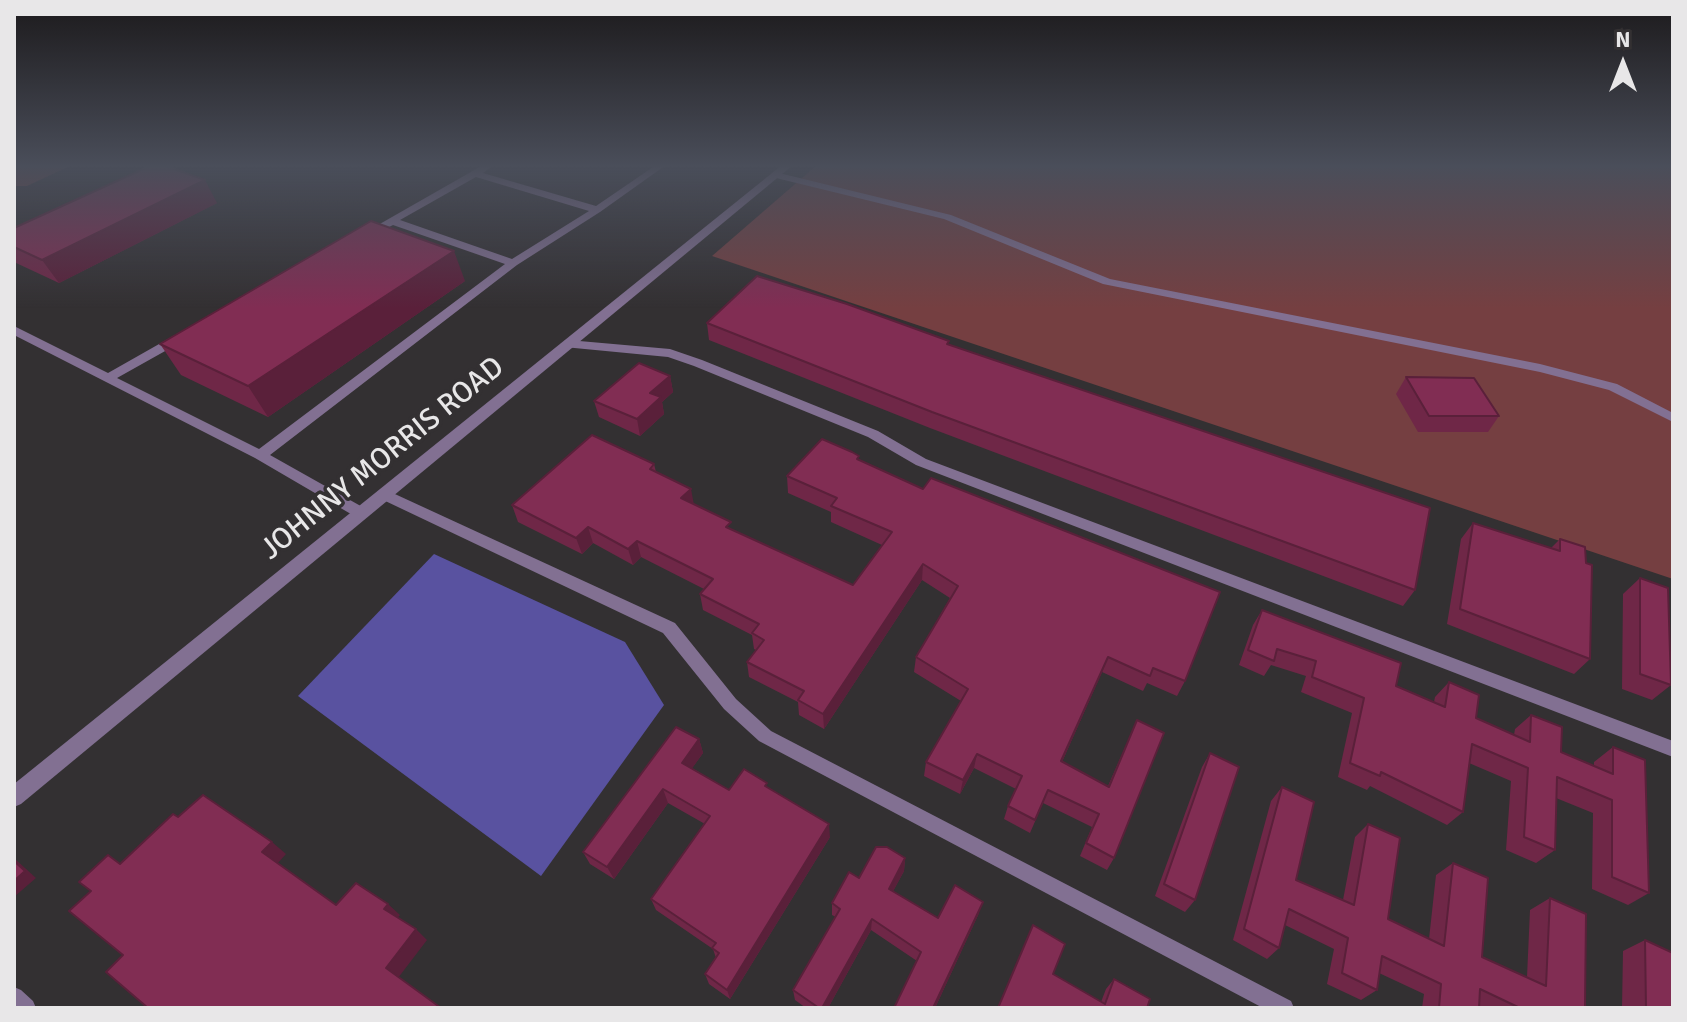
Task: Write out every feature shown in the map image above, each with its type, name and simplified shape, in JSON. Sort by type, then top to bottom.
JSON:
[{"type":"street","name":"JOHNNY MORRIS ROAD","points":[[14,797],[729,213]]},
{"type":"lane","points":[[352,243],[406,213]]},
{"type":"lane","points":[[260,455],[513,263],[593,213]]},
{"type":"lane","points":[[932,213],[1107,282],[1540,368],[1613,387],[1673,418]]},
{"type":"lane","points":[[392,221],[513,263]]},
{"type":"lane","points":[[14,330],[260,455],[361,513]]},
{"type":"lane","points":[[109,377],[192,331]]},
{"type":"lane","points":[[568,344],[670,353],[698,363],[873,434],[921,462],[1673,749]]},
{"type":"lane","points":[[384,494],[669,628],[730,704],[765,736],[1284,1008]]},
{"type":"lane","points":[[14,997],[26,1008]]},
{"type":"shaded area","points":[[762,213],[1673,213],[1673,579],[712,256]]},
{"type":"shaded area","points":[[434,554],[625,642],[664,705],[541,876],[298,696]]},
{"type":"building","points":[[48,213],[138,213],[42,260],[14,247],[14,228]]},
{"type":"building","points":[[371,221],[454,251],[248,386],[160,344]]},
{"type":"building","points":[[757,276],[847,304],[949,341],[947,344],[1430,508],[1415,590],[932,412],[707,323]]},
{"type":"building","points":[[639,363],[670,376],[650,393],[661,397],[637,419],[594,401]]},
{"type":"building","points":[[1406,377],[1474,378],[1499,416],[1429,416]]},
{"type":"building","points":[[592,435],[654,464],[650,469],[691,489],[681,498],[731,522],[726,527],[853,585],[892,532],[831,506],[837,498],[787,476],[822,439],[923,489],[931,478],[1220,592],[1185,681],[1153,668],[1150,676],[1108,657],[1061,761],[1109,787],[1137,720],[1164,733],[1114,858],[1086,843],[1099,814],[1048,790],[1035,820],[1008,806],[1022,776],[977,754],[963,780],[926,762],[968,689],[916,657],[958,586],[923,564],[823,714],[798,700],[804,691],[747,662],[764,640],[752,633],[759,624],[700,594],[713,579],[637,541],[628,549],[588,527],[576,538],[512,505]]},
{"type":"building","points":[[1473,523],[1560,551],[1560,539],[1585,547],[1586,563],[1592,565],[1590,659],[1460,609]]},
{"type":"building","points":[[1640,578],[1668,588],[1671,685],[1640,674]]},
{"type":"building","points":[[1262,610],[1401,663],[1396,686],[1445,707],[1449,682],[1479,695],[1476,718],[1530,742],[1531,715],[1562,727],[1561,752],[1613,774],[1613,747],[1645,760],[1649,893],[1612,877],[1612,800],[1557,777],[1555,850],[1524,837],[1528,768],[1472,744],[1463,812],[1381,772],[1380,776],[1350,763],[1364,698],[1312,677],[1316,661],[1277,649],[1274,661],[1248,650]]},
{"type":"building","points":[[676,727],[699,739],[682,763],[729,790],[744,769],[767,783],[765,786],[829,824],[727,990],[705,974],[719,953],[712,948],[716,943],[651,899],[710,816],[663,789],[607,867],[583,852]]},
{"type":"building","points":[[1210,753],[1239,767],[1195,900],[1164,884]]},
{"type":"building","points":[[1282,787],[1314,802],[1296,880],[1354,905],[1368,824],[1400,838],[1388,919],[1444,946],[1453,863],[1488,878],[1482,957],[1546,986],[1550,898],[1586,914],[1585,1006],[1588,1008],[1520,1008],[1480,989],[1479,1008],[1439,1008],[1441,984],[1382,956],[1377,990],[1342,973],[1348,938],[1289,909],[1279,948],[1244,929]]},
{"type":"building","points":[[203,795],[272,842],[262,852],[336,905],[356,883],[388,904],[384,909],[416,929],[386,968],[441,1008],[148,1008],[106,972],[123,955],[69,911],[91,891],[79,882],[108,855],[120,864],[173,814],[178,817]]},
{"type":"building","points":[[876,847],[887,847],[905,858],[889,889],[938,918],[955,885],[983,902],[933,1008],[894,1008],[921,952],[872,919],[822,1008],[819,1008],[793,990],[840,909],[832,903],[849,872],[859,878]]},
{"type":"building","points":[[14,861],[25,871],[14,881]]},
{"type":"building","points":[[1033,925],[1065,944],[1053,974],[1105,1004],[1114,979],[1150,999],[1147,1008],[998,1008]]},
{"type":"building","points":[[1645,940],[1673,953],[1673,1008],[1646,1008]]}]
